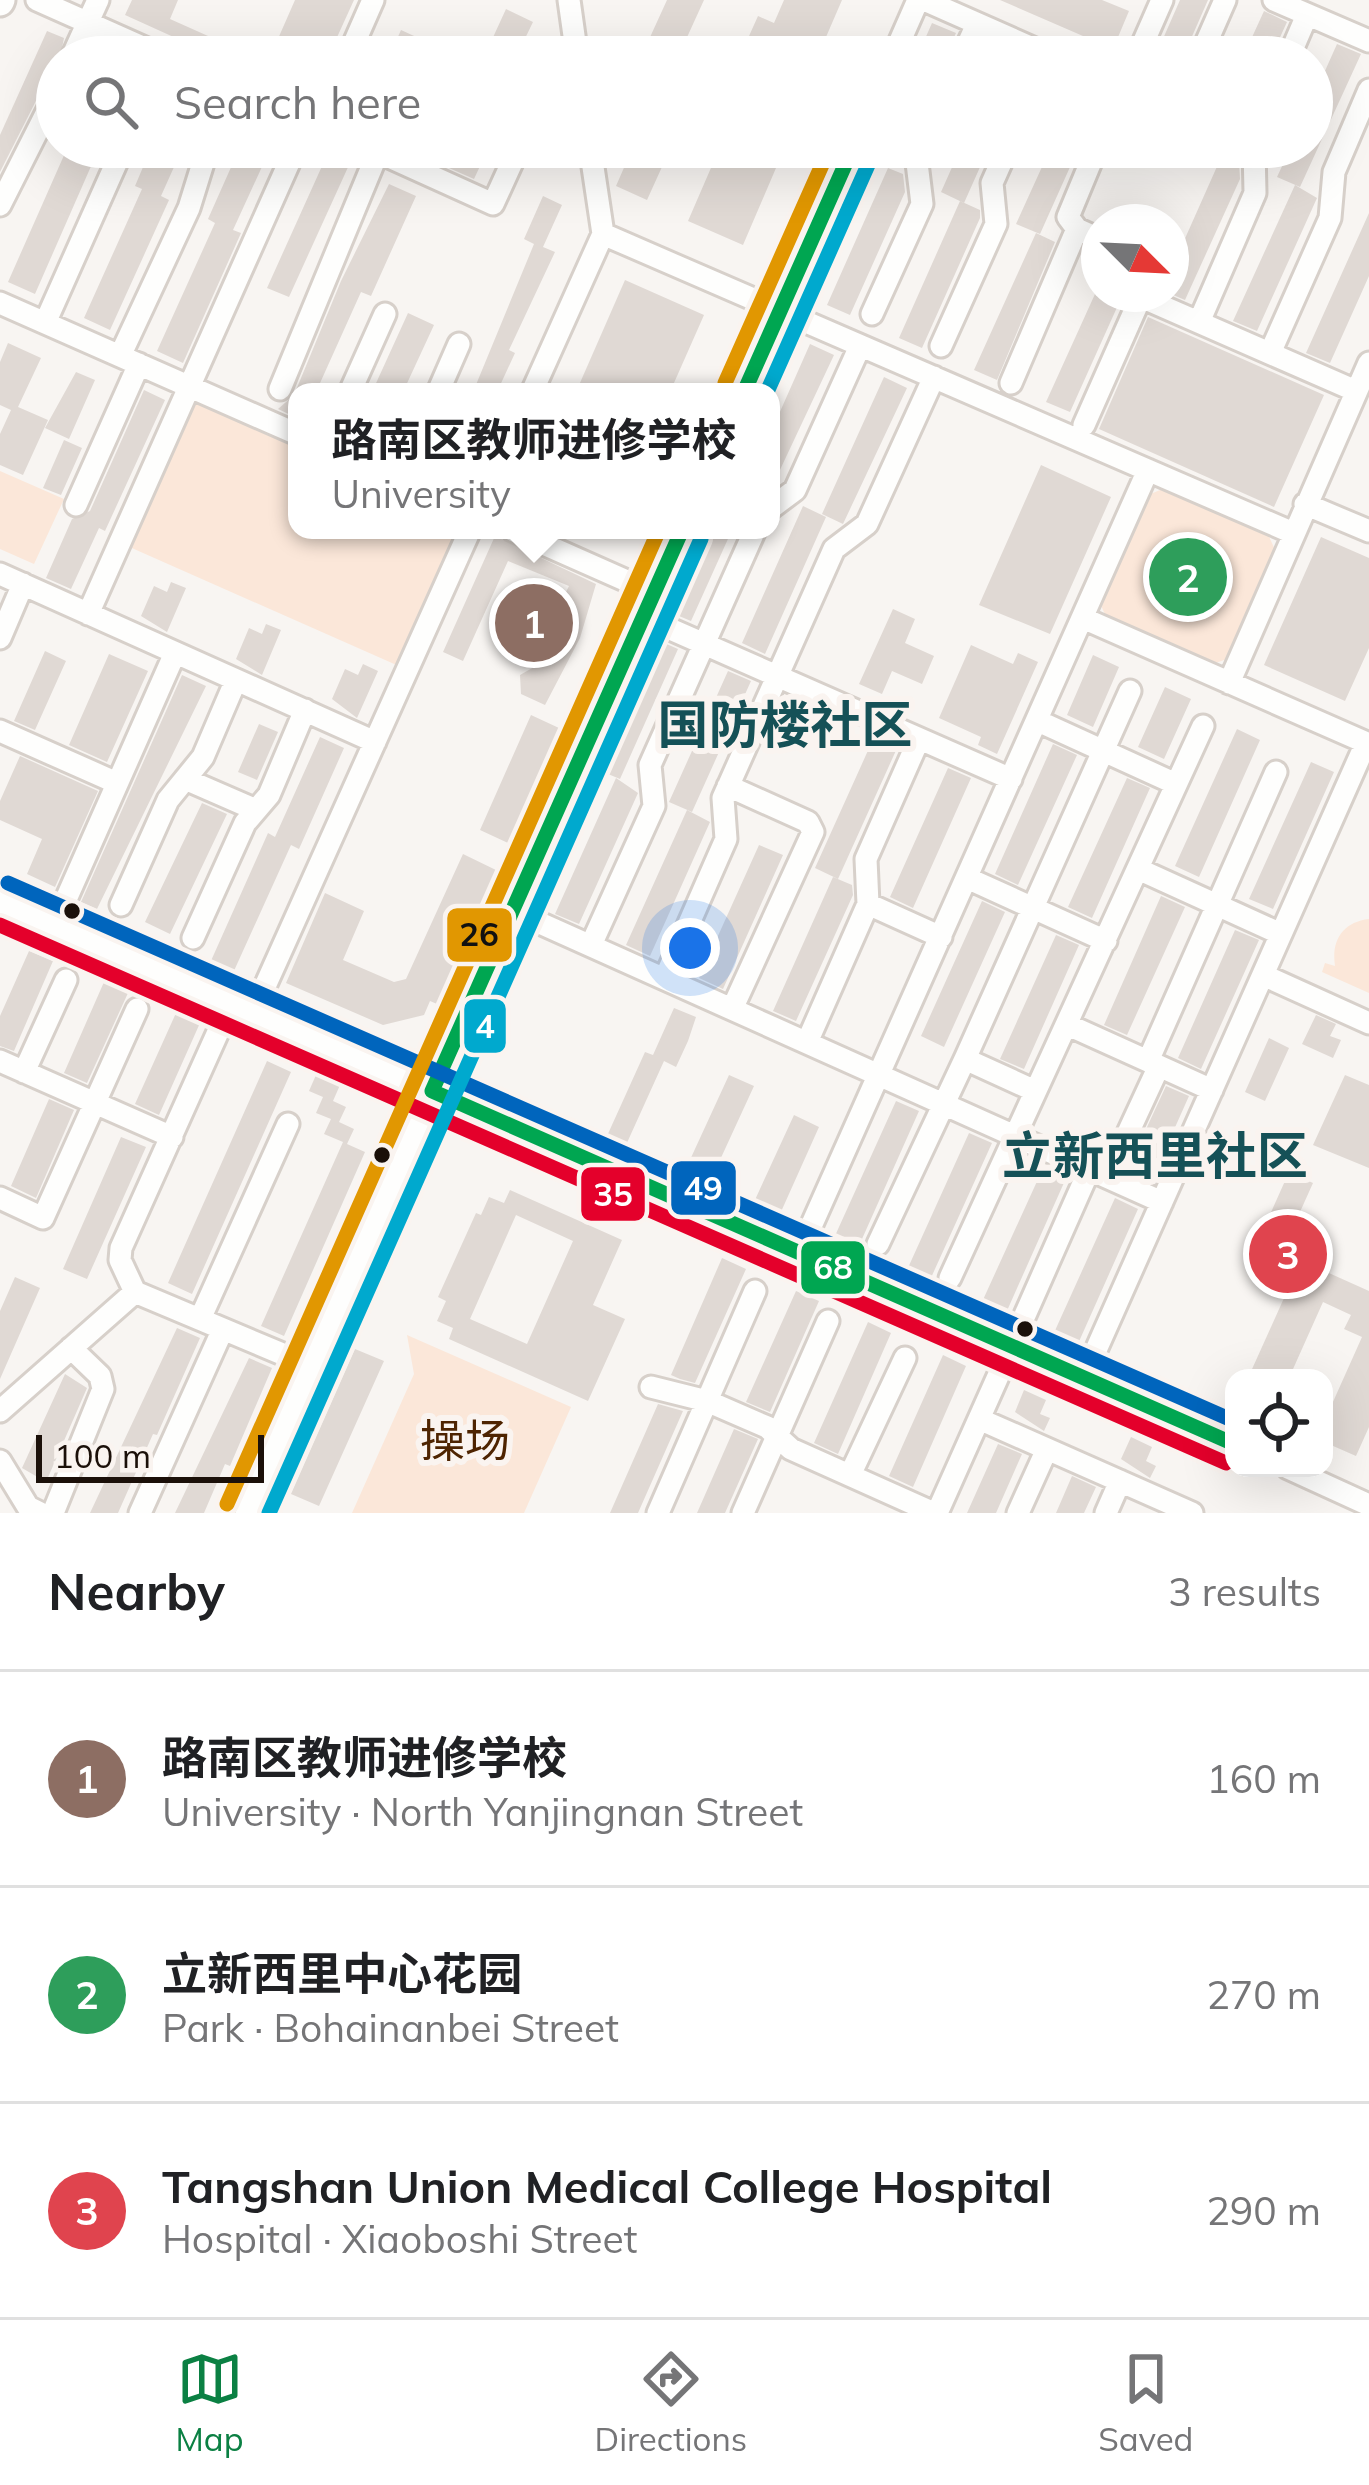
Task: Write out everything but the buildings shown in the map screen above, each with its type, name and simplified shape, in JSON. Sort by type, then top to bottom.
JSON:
[{"type":"street","points":[[37,0],[119,36]]},
{"type":"street","points":[[82,36],[98,0]]},
{"type":"street","points":[[357,36],[373,0]]},
{"type":"street","points":[[569,0],[574,36]]},
{"type":"street","points":[[903,36],[921,0],[1004,36]]},
{"type":"street","points":[[1146,36],[1162,0]]},
{"type":"street","points":[[1209,36],[1225,0]]},
{"type":"street","points":[[1274,0],[1369,41]]},
{"type":"street","points":[[1298,36],[1307,15]]},
{"type":"street","points":[[972,36],[977,24]]},
{"type":"street","points":[[570,36],[573,29]]},
{"type":"street","points":[[1270,353],[1330,218],[1334,172],[1369,90]]},
{"type":"street","points":[[0,205],[36,150]]},
{"type":"street","points":[[45,322],[114,168]]},
{"type":"street","points":[[76,505],[201,168]]},
{"type":"street","points":[[88,614],[287,168]]},
{"type":"street","points":[[280,388],[365,168]]},
{"type":"street","points":[[413,168],[493,205],[510,168]]},
{"type":"street","points":[[536,383],[603,234],[593,168]]},
{"type":"street","points":[[748,383],[844,168]]},
{"type":"street","points":[[872,314],[922,204],[922,168]]},
{"type":"street","points":[[941,346],[996,224],[992,183],[999,168]]},
{"type":"street","points":[[1081,231],[1069,209],[1087,168]]},
{"type":"street","points":[[1198,322],[1255,193],[1254,168]]},
{"type":"street","points":[[1011,382],[1077,229]]},
{"type":"street","points":[[603,234],[1293,533]]},
{"type":"street","points":[[0,302],[288,430]]},
{"type":"street","points":[[1084,425],[1134,312]]},
{"type":"street","points":[[1177,312],[1356,391]]},
{"type":"street","points":[[354,383],[385,314]]},
{"type":"street","points":[[442,383],[459,344]]},
{"type":"street","points":[[780,501],[795,490],[860,346]]},
{"type":"street","points":[[1229,682],[1369,362]]},
{"type":"street","points":[[665,978],[726,838],[723,798],[776,676],[834,549],[867,524],[934,377]]},
{"type":"street","points":[[800,1251],[1148,470]]},
{"type":"street","points":[[1305,505],[1369,531]]},
{"type":"street","points":[[254,1012],[466,539]]},
{"type":"street","points":[[532,539],[654,593]]},
{"type":"street","points":[[246,1513],[678,539]]},
{"type":"street","points":[[590,945],[654,806],[650,765],[751,539]]},
{"type":"street","points":[[0,574],[375,742]]},
{"type":"street","points":[[0,638],[23,584]]},
{"type":"street","points":[[643,617],[1011,779]]},
{"type":"street","points":[[1084,619],[1368,744],[1084,1377]]},
{"type":"street","points":[[56,922],[175,653]]},
{"type":"street","points":[[122,904],[168,800],[203,757],[236,680]]},
{"type":"street","points":[[878,1244],[1130,691]]},
{"type":"street","points":[[194,938],[256,810],[269,795],[305,710]]},
{"type":"street","points":[[1038,722],[1177,784]]},
{"type":"street","points":[[950,1277],[1203,726]]},
{"type":"street","points":[[0,731],[117,783]]},
{"type":"street","points":[[808,1040],[868,904],[866,859],[919,739]]},
{"type":"street","points":[[1025,1315],[1153,1063],[1276,772]]},
{"type":"street","points":[[185,778],[256,810]]},
{"type":"street","points":[[728,786],[808,822],[812,832],[733,1007]]},
{"type":"street","points":[[1138,869],[1281,934]]},
{"type":"street","points":[[967,878],[1106,941]]},
{"type":"street","points":[[0,902],[1225,1440]]},
{"type":"street","points":[[868,904],[941,937]]},
{"type":"street","points":[[512,911],[1162,1202]]},
{"type":"street","points":[[1263,975],[1369,1023]]},
{"type":"street","points":[[24,1072],[66,980]]},
{"type":"street","points":[[231,1003],[120,1260],[135,1292],[311,1366]]},
{"type":"street","points":[[3,1208],[43,1218],[137,1009]]},
{"type":"street","points":[[1068,1025],[1212,1090]]},
{"type":"street","points":[[965,1059],[1033,1090]]},
{"type":"street","points":[[0,1061],[172,1137]]},
{"type":"street","points":[[200,1319],[288,1124]]},
{"type":"street","points":[[658,1513],[755,1291]]},
{"type":"street","points":[[0,1412],[135,1292]]},
{"type":"street","points":[[743,1513],[828,1321]]},
{"type":"street","points":[[140,1513],[224,1329]]},
{"type":"street","points":[[651,1387],[707,1401],[778,1435],[791,1449],[936,1513],[1012,1345]]},
{"type":"street","points":[[53,1513],[103,1389],[100,1376],[71,1348]]},
{"type":"street","points":[[850,1475],[905,1358]]},
{"type":"street","points":[[979,1419],[1191,1513]]},
{"type":"street","points":[[1018,1513],[1047,1449]]},
{"type":"street","points":[[0,1461],[28,1508],[40,1513]]},
{"type":"street","points":[[1308,1477],[1369,1504]]},
{"type":"street","points":[[1106,1513],[1120,1481]]},
{"type":"green space","points":[[191,396],[288,439],[288,539],[458,539],[401,667],[125,545]]},
{"type":"green space","points":[[0,471],[64,499],[34,564],[0,549]]},
{"type":"green space","points":[[1165,488],[1268,534],[1275,550],[1227,659],[1210,665],[1107,619],[1100,603],[1148,495]]},
{"type":"green space","points":[[1369,919],[1369,993],[1322,972],[1325,963],[1335,966],[1341,934],[1352,924]]},
{"type":"green space","name":"操场","points":[[407,1335],[571,1407],[524,1513],[352,1513],[414,1374]]},
{"type":"transit line","name":"26","points":[[725,383],[821,168]]},
{"type":"transit line","name":"68","points":[[748,383],[844,168]]},
{"type":"transit line","name":"4","points":[[771,383],[867,168]]},
{"type":"transit line","name":"26","points":[[227,1504],[655,539]]},
{"type":"transit line","name":"68","points":[[432,1091],[678,539]]},
{"type":"transit line","name":"4","points":[[269,1513],[701,539]]},
{"type":"transit line","name":"49","points":[[8,883],[1225,1417]]},
{"type":"transit line","name":"35","points":[[0,925],[1225,1463]]},
{"type":"transit line","name":"68","points":[[432,1091],[1225,1440]]},
{"type":"place","name":"立新西里中心花园","points":[[1188,577]]},
{"type":"place","name":"路南区教师进修学校","points":[[534,623]]},
{"type":"place","name":"Tangshan Union Medical College Hospital","points":[[1288,1254]]},
{"type":"district","name":"国防楼社区","points":[[785,725]]},
{"type":"district","name":"立新西里社区","points":[[1155,1156]]}]
